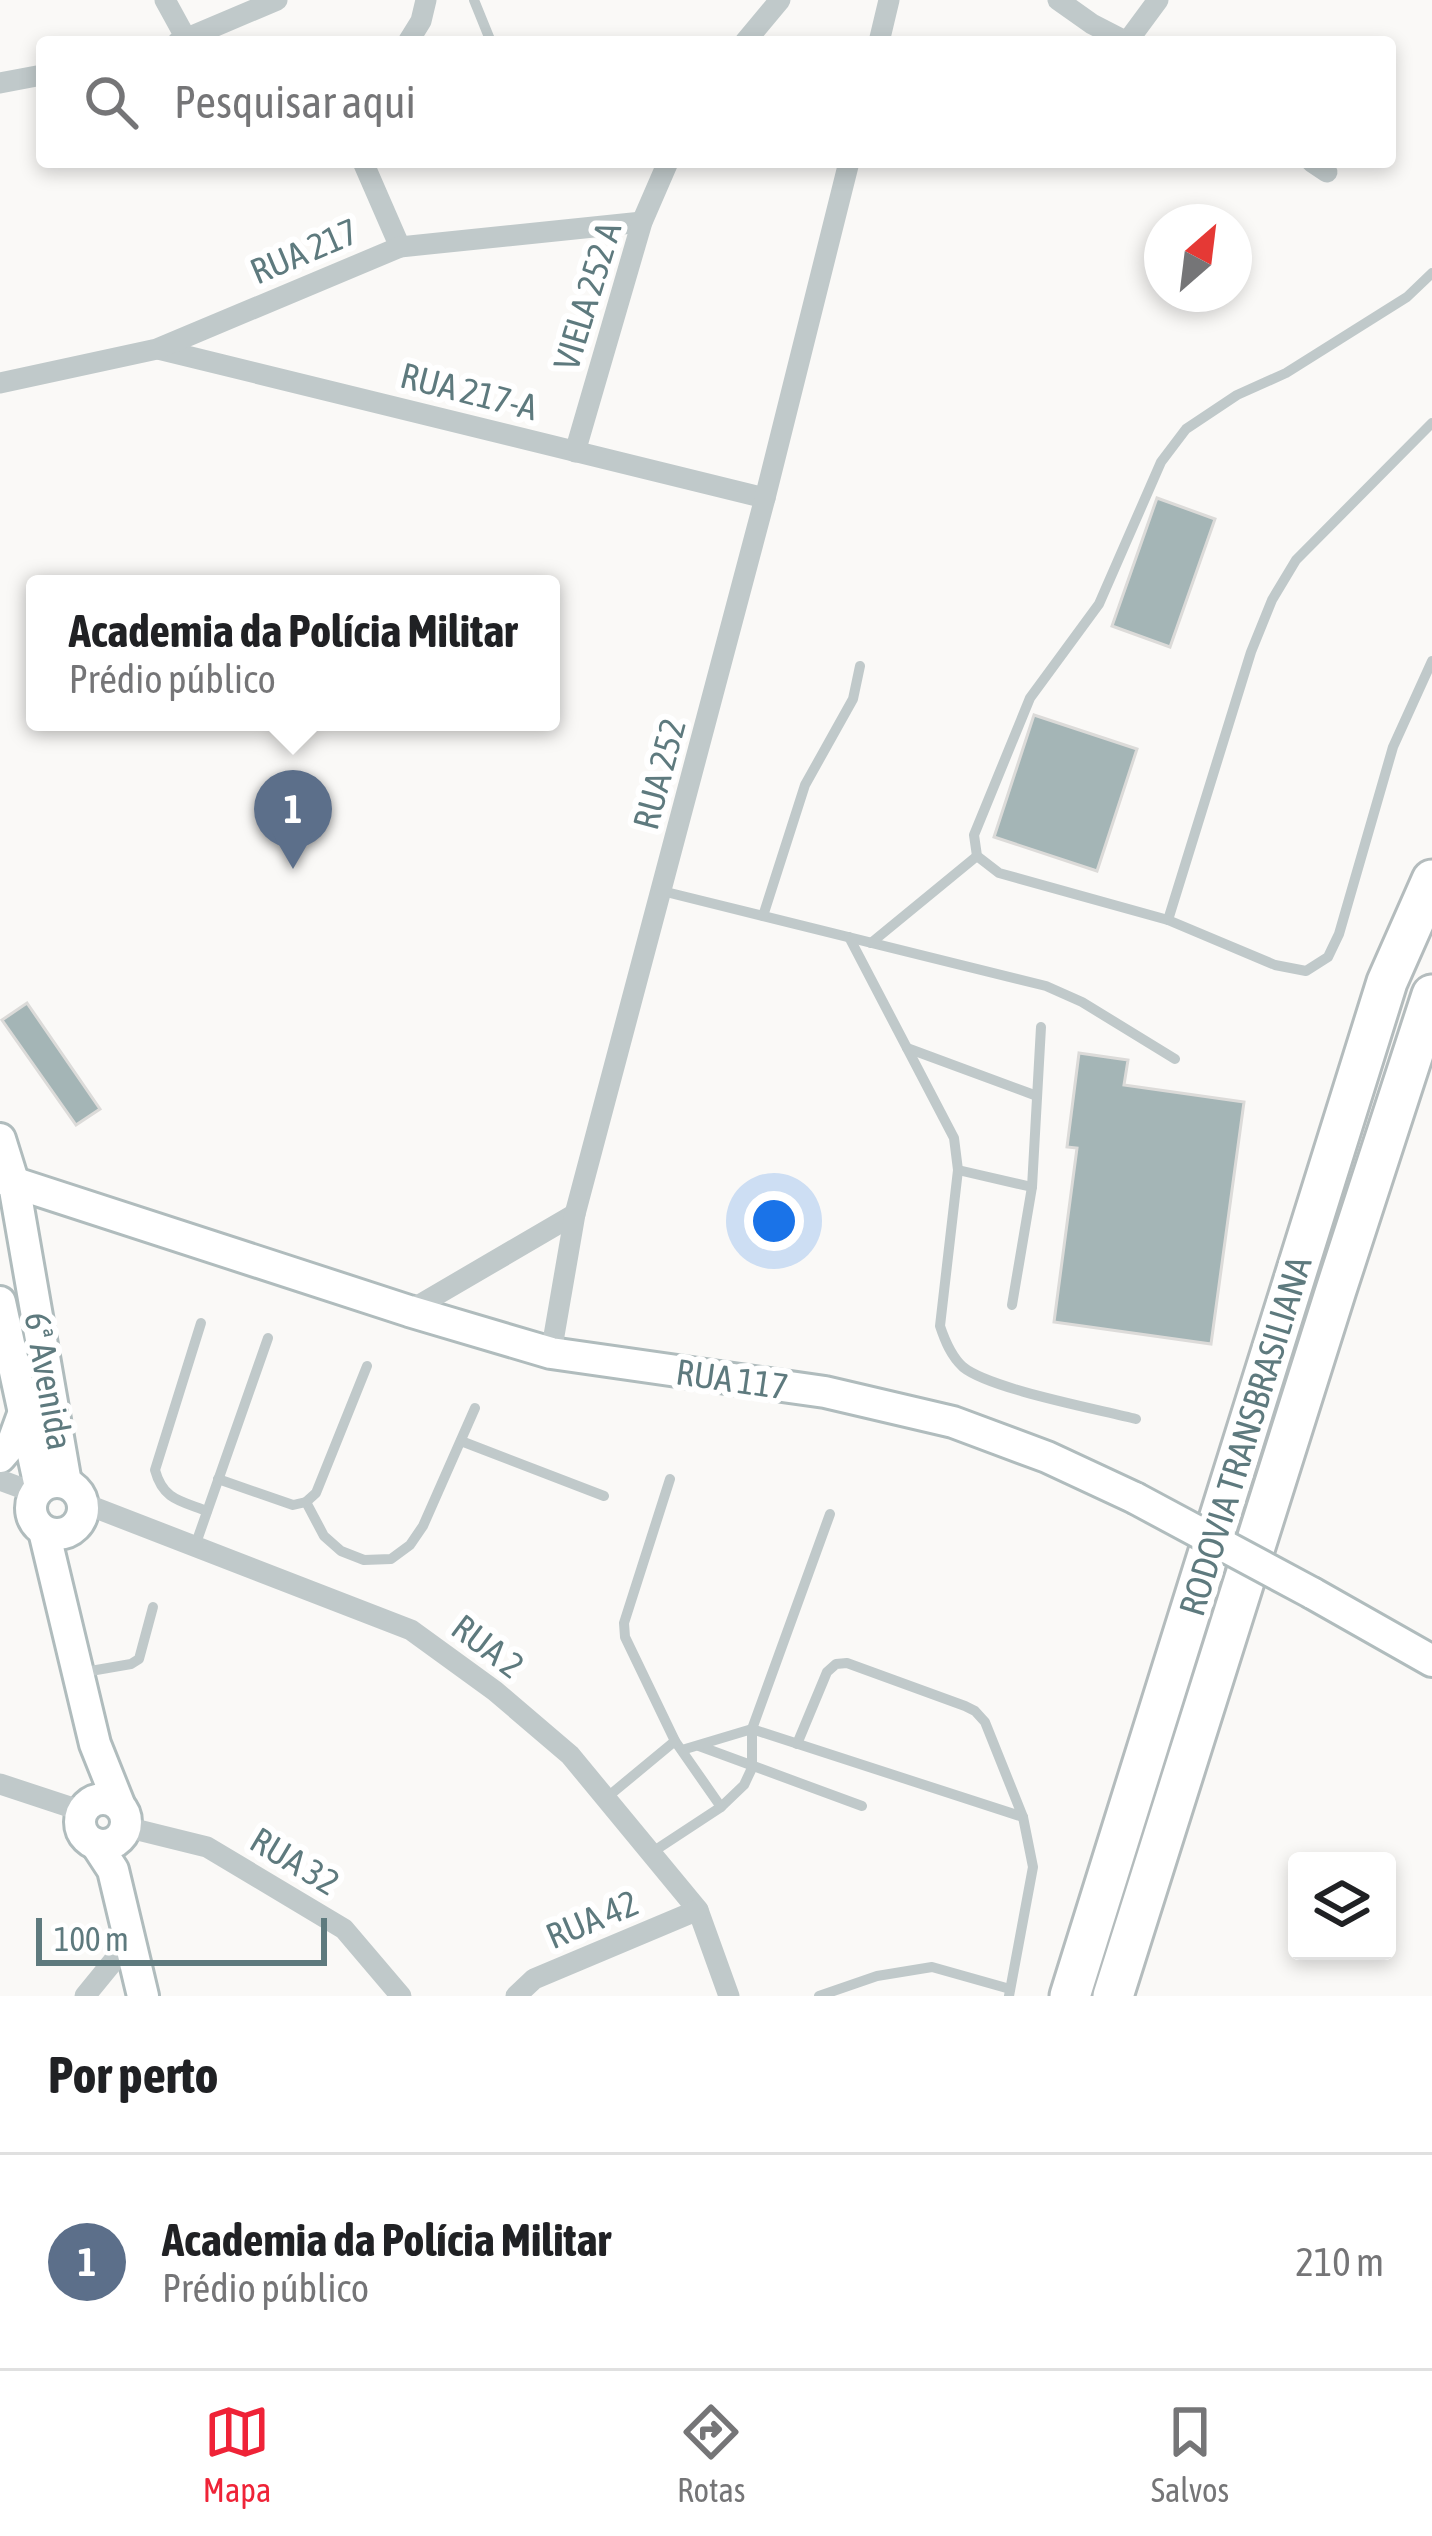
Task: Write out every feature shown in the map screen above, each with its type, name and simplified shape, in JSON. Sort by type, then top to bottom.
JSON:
[{"type":"highway","name":"RODOVIA TRANSBRASILIANA","points":[[1070,1996],[1388,982],[1432,880]]},
{"type":"highway","name":"RODOVIA TRANSBRASILIANA","points":[[1113,1996],[1432,995]]},
{"type":"street","points":[[165,0],[182,36]]},
{"type":"street","points":[[195,36],[277,0]]},
{"type":"street","points":[[412,36],[426,0]]},
{"type":"street","points":[[750,36],[780,0]]},
{"type":"street","points":[[881,36],[890,0]]},
{"type":"street","points":[[1058,0],[1115,36]]},
{"type":"street","points":[[1131,36],[1158,0]]},
{"type":"street","points":[[0,83],[36,76]]},
{"type":"street","points":[[366,168],[400,247]]},
{"type":"street","name":"VIELA 252 A","points":[[575,452],[642,222],[665,168]]},
{"type":"street","name":"RUA 252","points":[[551,1353],[575,1214],[848,168]]},
{"type":"street","name":"RUA 217","points":[[0,383],[157,349],[400,247],[642,222]]},
{"type":"street","name":"RUA 217-A","points":[[157,349],[765,498]]},
{"type":"street","name":"6ª Avenida","points":[[0,1139],[56,1491]]},
{"type":"street","name":"RUA 117","points":[[5,1183],[551,1353],[825,1392],[953,1422],[1047,1457],[1136,1498],[1432,1661]]},
{"type":"street","points":[[409,1311],[575,1214]]},
{"type":"street","name":"6ª Avenida","points":[[0,1302],[25,1408],[56,1491]]},
{"type":"street","points":[[0,1457],[13,1442],[25,1408]]},
{"type":"street","name":"RUA 2","points":[[0,1480],[56,1491],[411,1630],[495,1690],[570,1755],[698,1910],[730,1996]]},
{"type":"street","points":[[56,1491],[81,1520],[57,1532],[32,1519],[30,1505],[56,1491]]},
{"type":"street","points":[[57,1532],[56,1574],[95,1744],[103,1828],[142,1996]]},
{"type":"street","name":"RUA 32","points":[[0,1784],[103,1828],[207,1847],[344,1929],[401,1996]]},
{"type":"street","name":"RUA 42","points":[[516,1996],[534,1979],[698,1910]]},
{"type":"street","points":[[86,1996],[129,1942]]},
{"type":"lane","points":[[473,0],[488,36]]},
{"type":"lane","points":[[1432,273],[1406,297],[1286,374],[1237,395],[1186,429],[1161,462],[1099,604],[1030,698],[974,835],[977,856],[999,873],[1168,920],[1275,964],[1306,971],[1328,957],[1339,934],[1394,747],[1432,661]]},
{"type":"lane","points":[[1168,920],[1251,652],[1272,600],[1296,560],[1432,423]]},
{"type":"lane","points":[[763,916],[805,785],[853,699],[860,666]]},
{"type":"lane","points":[[872,943],[977,856]]},
{"type":"lane","points":[[662,891],[1046,986],[1082,1001],[1175,1059]]},
{"type":"lane","points":[[849,937],[954,1138],[958,1170],[940,1326],[947,1347],[963,1367],[988,1381],[1136,1419]]},
{"type":"lane","points":[[1012,1305],[1032,1187],[1041,1027]]},
{"type":"lane","points":[[907,1048],[1037,1096]]},
{"type":"lane","points":[[958,1170],[1032,1187]]},
{"type":"lane","points":[[201,1323],[155,1470],[159,1486],[172,1498],[207,1511]]},
{"type":"lane","points":[[195,1546],[268,1338]]},
{"type":"lane","points":[[218,1479],[293,1505],[306,1502],[316,1492],[367,1366]]},
{"type":"lane","points":[[306,1502],[324,1536],[341,1551],[364,1560],[391,1558],[410,1545],[423,1526],[475,1408]]},
{"type":"lane","points":[[461,1441],[604,1496]]},
{"type":"lane","points":[[670,1479],[624,1623],[626,1637],[679,1746],[721,1807]]},
{"type":"lane","points":[[651,1853],[721,1807],[744,1785],[752,1768],[752,1729],[830,1514]]},
{"type":"lane","points":[[76,1673],[139,1659],[153,1607]]},
{"type":"lane","points":[[797,1744],[827,1672],[836,1664],[847,1663],[975,1711],[1000,1753],[1023,1817],[1033,1867],[1009,1992],[932,1967],[878,1976],[819,1996]]},
{"type":"lane","points":[[605,1799],[679,1746],[752,1729],[1023,1817]]},
{"type":"lane","points":[[699,1745],[862,1806]]},
{"type":"building","points":[[1157,498],[1215,519],[1170,647],[1112,626]]},
{"type":"building","points":[[1034,715],[1137,749],[1097,871],[994,837]]},
{"type":"building","points":[[27,1003],[100,1109],[76,1125],[2,1020]]},
{"type":"building","points":[[1079,1053],[1128,1060],[1124,1085],[1244,1102],[1211,1344],[1054,1322],[1077,1148],[1067,1147]]},
{"type":"place","name":"Academia da Polícia Militar","points":[[293,869]]}]
